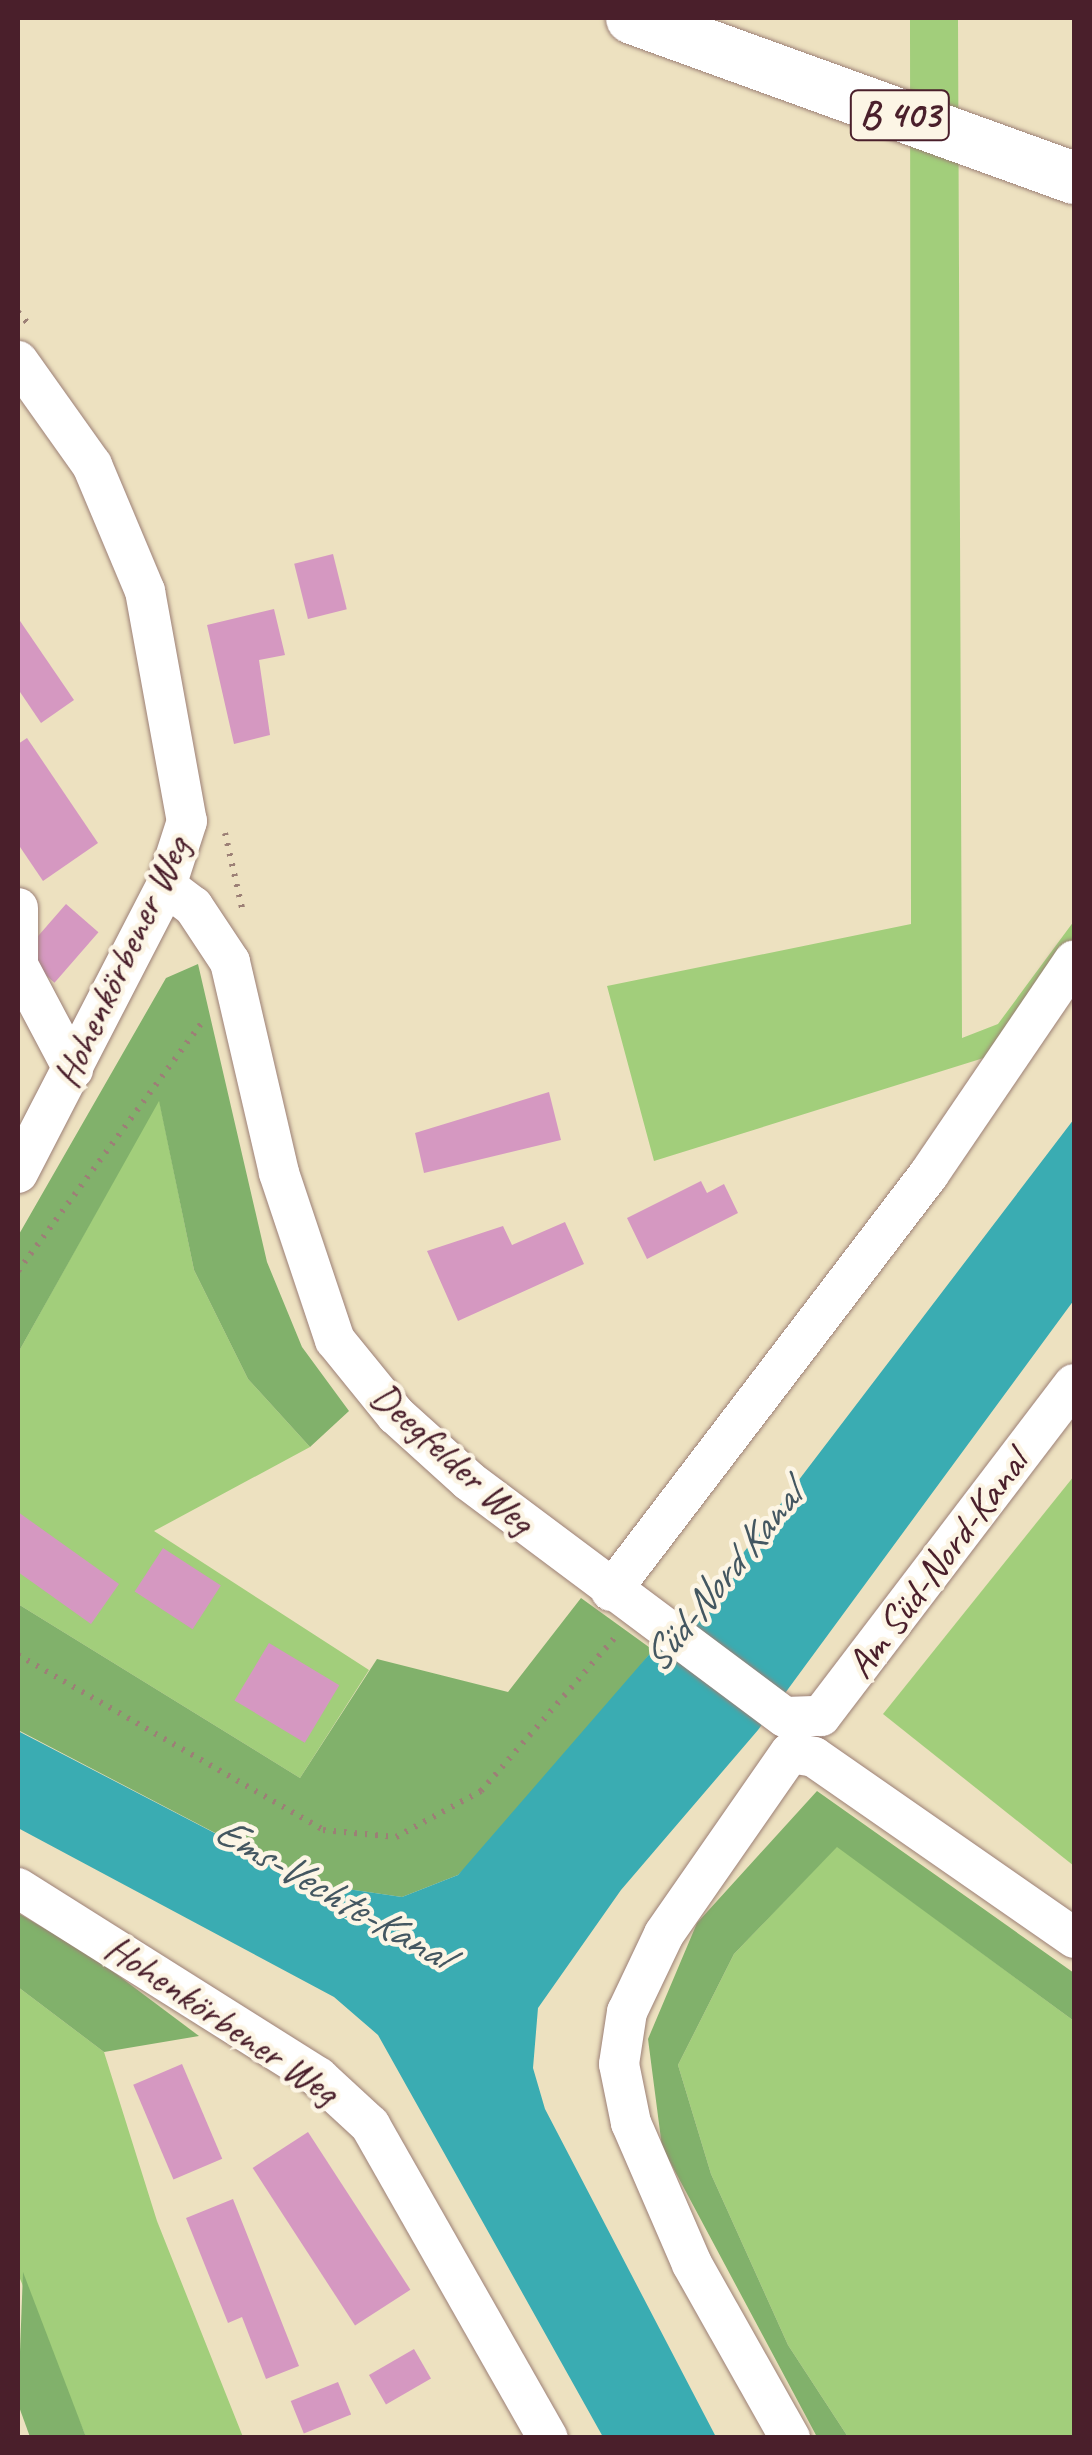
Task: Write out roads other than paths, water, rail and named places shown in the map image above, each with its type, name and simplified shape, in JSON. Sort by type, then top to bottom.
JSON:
[{"type":"main road","name":"B 403","points":[[632,18],[1074,178]]},
{"type":"street","name":"Hohenkörbener Weg","points":[[18,361],[92,465],[146,591],[187,821],[166,886],[18,1173]]},
{"type":"street","name":"Deegfelder Weg","points":[[166,886],[202,918],[230,962],[284,1190],[335,1340],[396,1416],[781,1725],[814,1757],[1074,1938]]},
{"type":"street","points":[[18,908],[18,964],[73,1069]]},
{"type":"street","points":[[640,1612],[1074,961]]},
{"type":"street","name":"Am Süd-Nord-Kanal","points":[[781,1725],[820,1716],[1074,1384]]},
{"type":"street","points":[[781,1725],[664,1934],[627,2012],[618,2064],[631,2123],[692,2264],[790,2438]]},
{"type":"street","name":"Hohenkörbener Weg","points":[[18,1888],[304,2068],[370,2125],[548,2438]]},
{"type":"water","name":"Ems-Vechte-Kanal","points":[[1074,1119],[1074,1300],[758,1730],[621,1890],[538,2008],[533,2068],[545,2109],[716,2437],[603,2437],[378,2035],[334,1997],[18,1828],[18,1731],[313,1884],[402,1897],[458,1875],[653,1650],[686,1628]]},
{"type":"water label","name":"Süd-Nord Kanal","points":[[722,1578]]}]
